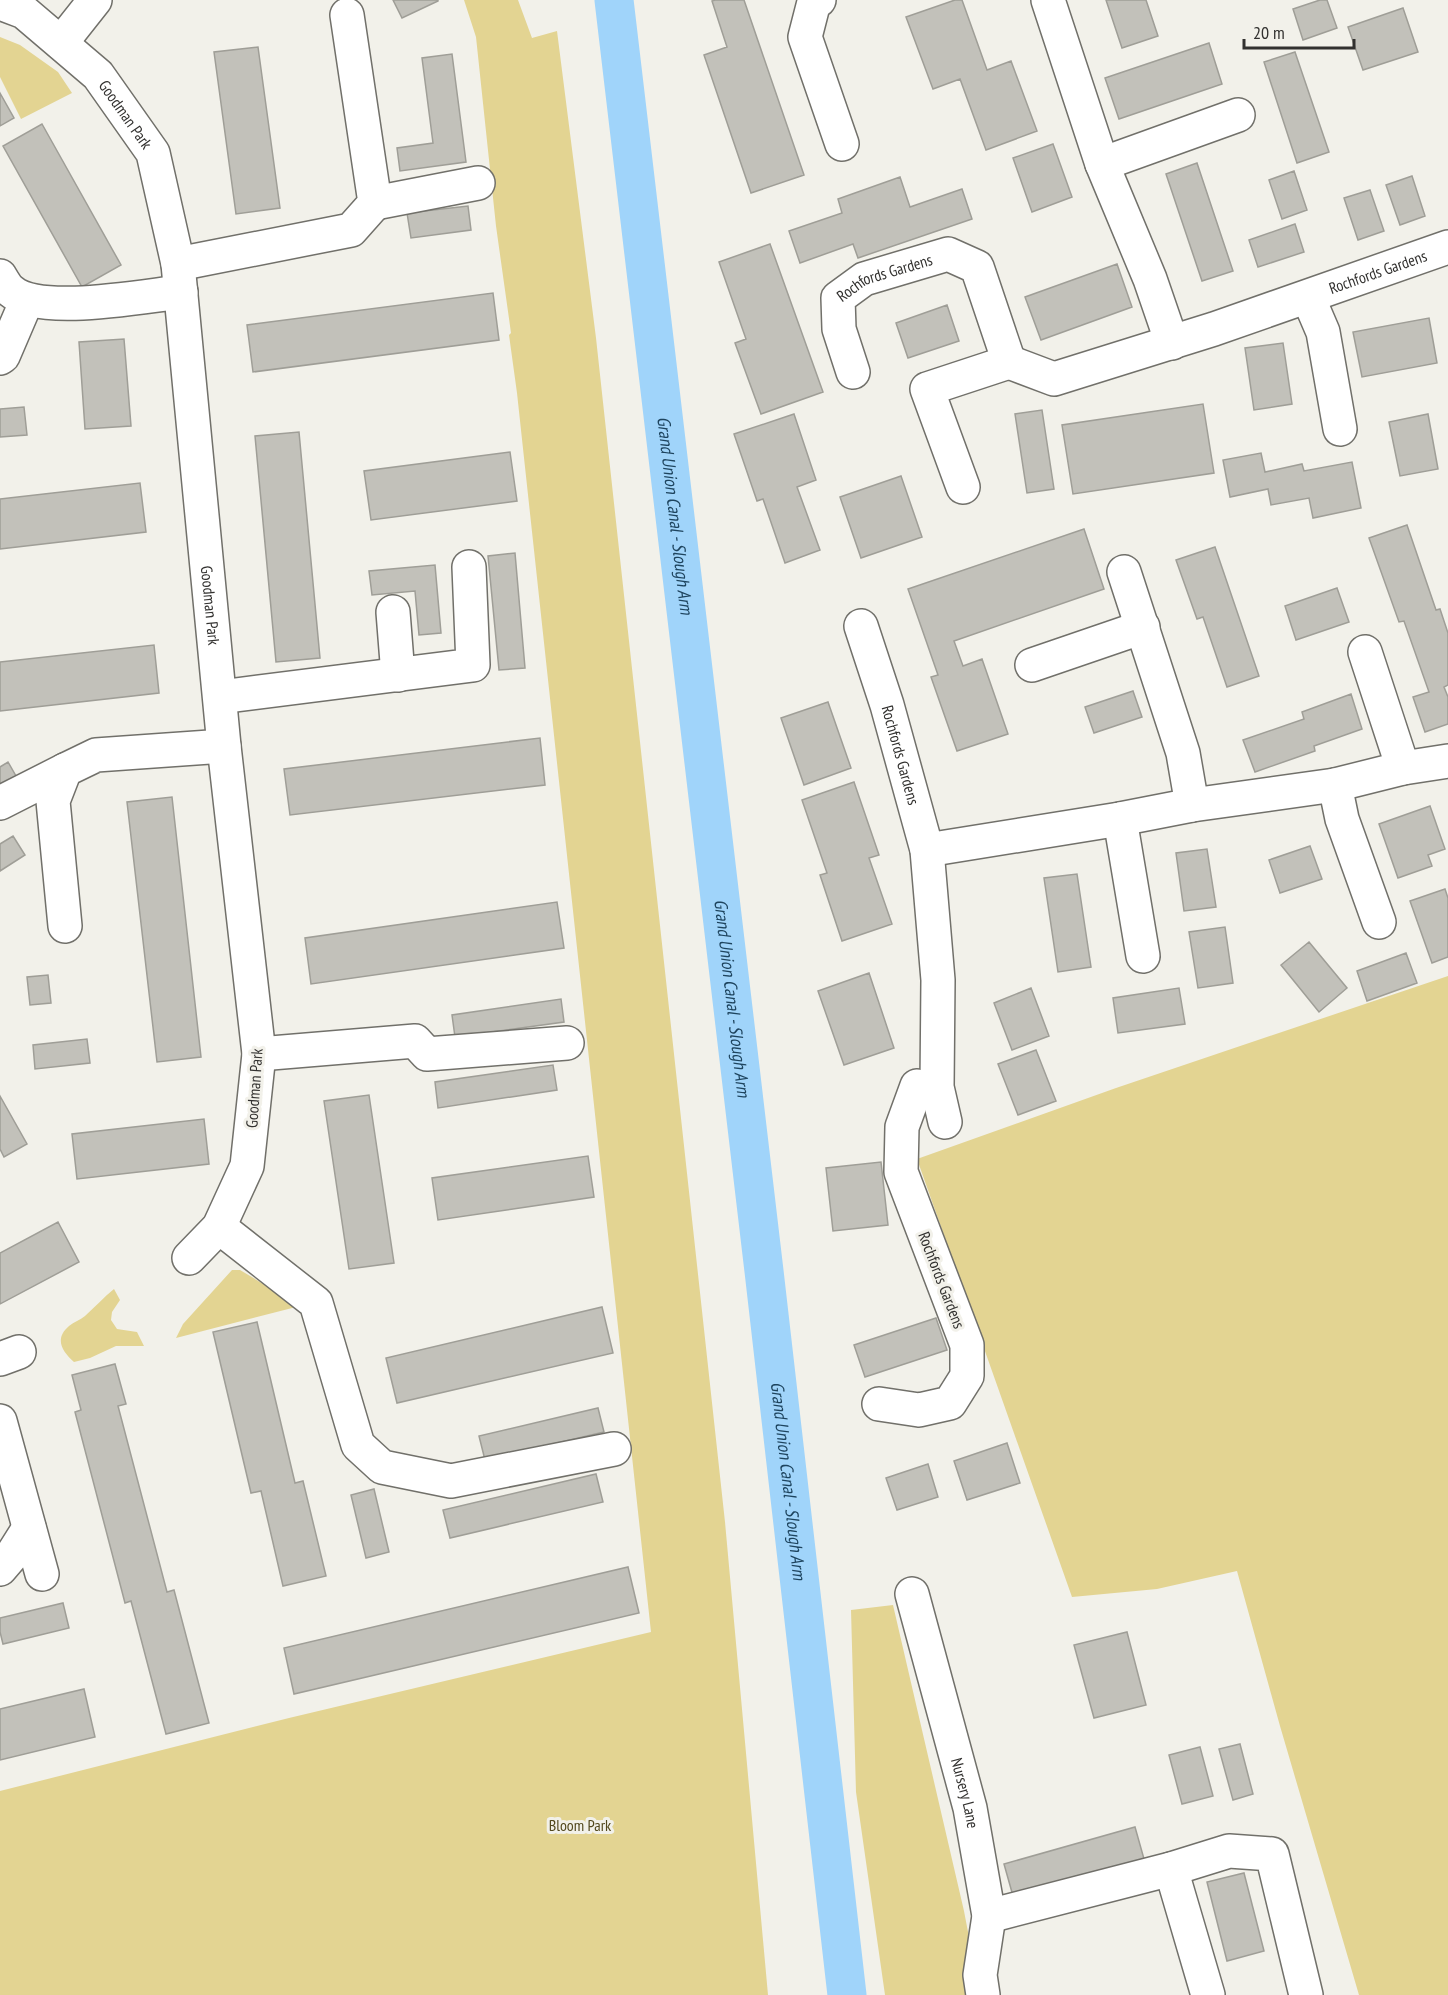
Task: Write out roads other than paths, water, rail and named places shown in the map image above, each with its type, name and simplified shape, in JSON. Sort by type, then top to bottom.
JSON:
[{"type":"street","points":[[61,44],[95,0]]},
{"type":"street","points":[[819,0],[814,2],[805,37],[842,144]]},
{"type":"street","points":[[1048,0],[1102,164],[1150,279],[1172,343]]},
{"type":"street","name":"Goodman Park","points":[[0,3],[24,12],[98,75],[153,153],[179,278],[224,746],[259,1054],[247,1166],[219,1227],[189,1258]]},
{"type":"street","points":[[347,15],[375,203]]},
{"type":"street","points":[[1102,164],[1238,115]]},
{"type":"street","points":[[0,276],[11,291],[27,300],[45,304],[88,302],[351,230],[375,203],[478,183]]},
{"type":"street","name":"Rochfords Gardens","points":[[853,372],[839,329],[838,298],[864,279],[948,254],[977,267],[1009,362],[1054,379],[1172,343],[1448,248]]},
{"type":"street","name":"Rochfords Gardens","points":[[1308,297],[1323,332],[1340,429]]},
{"type":"street","points":[[0,358],[3,357],[27,300]]},
{"type":"street","points":[[963,487],[927,389],[1009,362]]},
{"type":"street","points":[[220,697],[473,665],[469,567]]},
{"type":"street","points":[[1124,572],[1183,753],[1192,805]]},
{"type":"street","points":[[393,612],[398,675]]},
{"type":"street","name":"Rochfords Gardens","points":[[861,626],[888,705],[927,850],[938,980],[915,1085],[902,1127],[901,1172],[967,1345],[967,1376],[950,1403],[919,1410],[879,1404]]},
{"type":"street","points":[[1032,666],[1143,627]]},
{"type":"street","points":[[1365,652],[1403,768]]},
{"type":"street","points":[[0,804],[96,755],[224,746]]},
{"type":"street","points":[[927,850],[1192,805],[1335,784],[1403,768],[1448,761]]},
{"type":"street","points":[[65,770],[52,801],[65,926]]},
{"type":"street","points":[[1335,784],[1342,819],[1379,922]]},
{"type":"street","points":[[1120,819],[1143,956]]},
{"type":"street","points":[[259,1054],[415,1041],[427,1054],[567,1043]]},
{"type":"street","name":"Rochfords Gardens","points":[[915,1085],[945,1122]]},
{"type":"street","points":[[219,1227],[316,1303],[358,1445],[382,1467],[451,1481],[614,1449]]},
{"type":"street","points":[[0,1421],[42,1574]]},
{"type":"street","points":[[0,1569],[29,1528]]},
{"type":"street","name":"Nursery Lane","points":[[912,1594],[970,1808],[989,1916],[980,1975],[983,1995]]},
{"type":"street","points":[[989,1916],[1171,1869],[1229,1851],[1272,1854],[1306,1995]]},
{"type":"street","points":[[1171,1869],[1208,1995]]},
{"type":"waterway","name":"Grand Union Canal - Slough Arm","points":[[614,0],[847,1995]]},
{"type":"park label","name":"Bloom Park","points":[[580,1825]]}]
